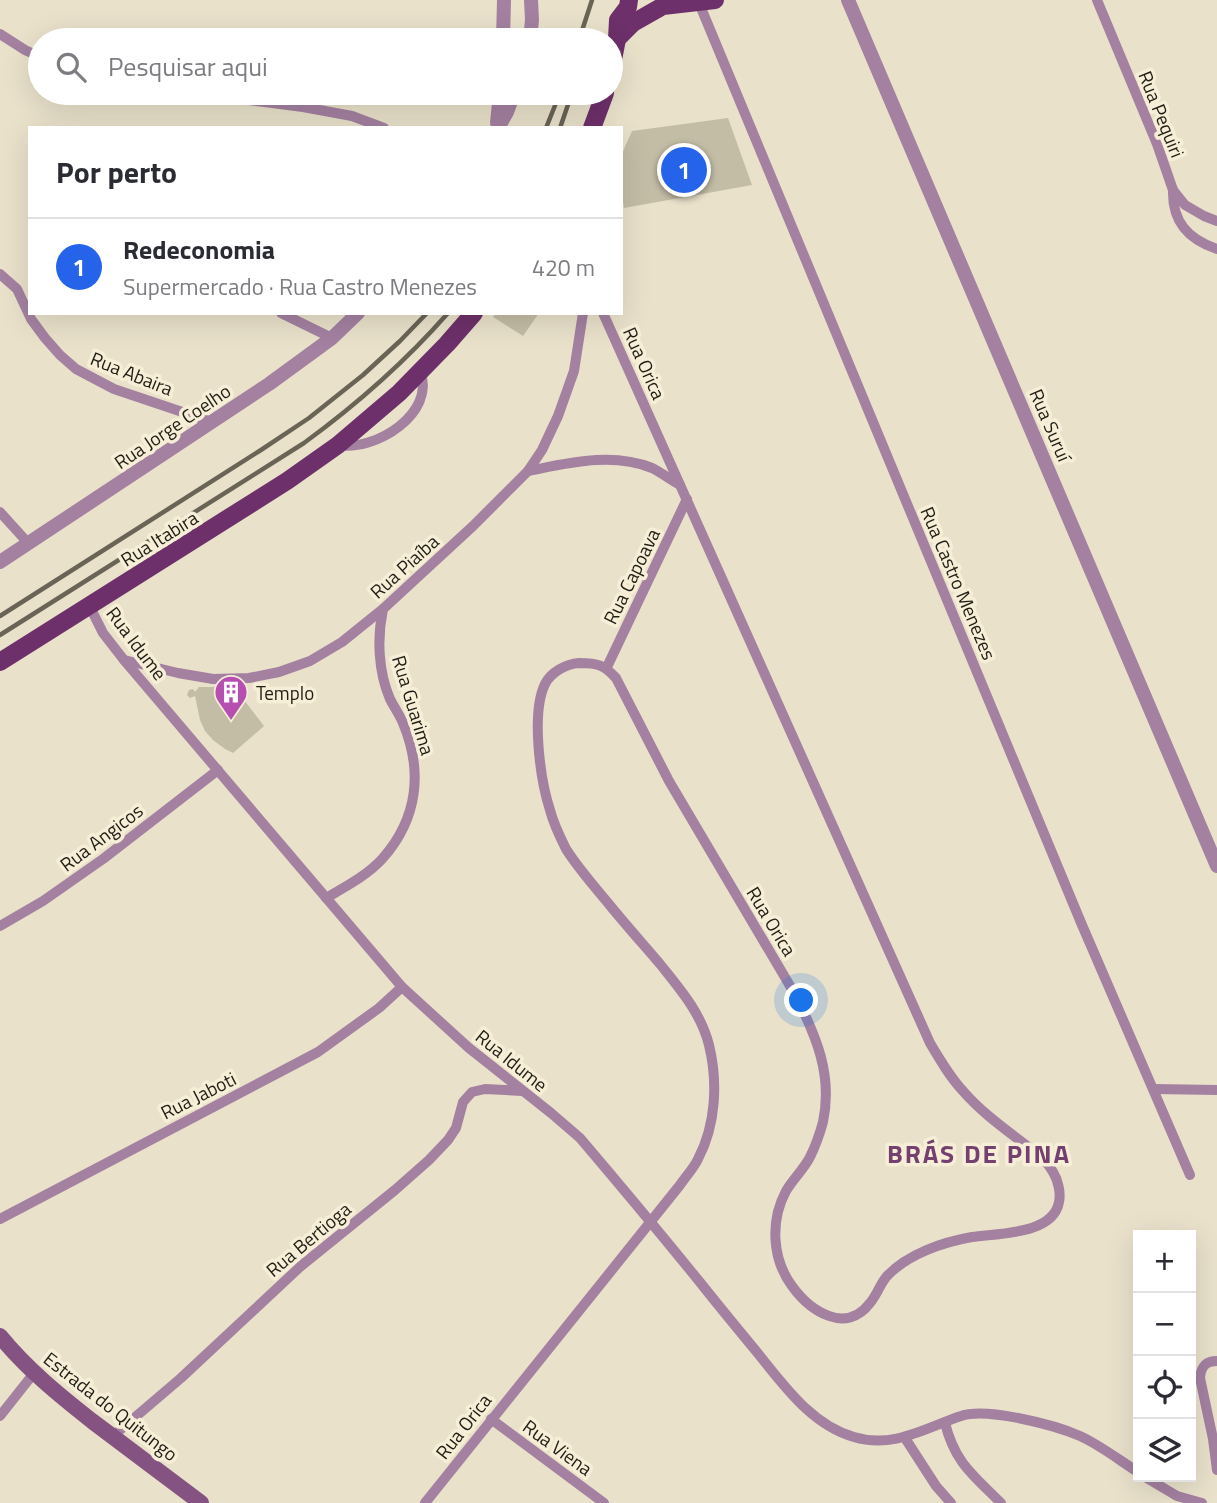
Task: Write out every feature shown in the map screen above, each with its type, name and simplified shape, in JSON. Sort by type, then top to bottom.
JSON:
[{"type":"main road","points":[[618,28],[618,20],[629,0]]},
{"type":"main road","points":[[645,0],[663,6]]},
{"type":"main road","points":[[623,34],[638,20],[663,6],[707,1]]},
{"type":"main road","points":[[593,126],[601,105]]},
{"type":"main road","name":"Rua Itabira","points":[[0,662],[287,481],[338,445],[369,420],[420,371],[472,315]]},
{"type":"main road","name":"Estrada do Quitungo","points":[[0,1336],[34,1373],[201,1503]]},
{"type":"street","points":[[503,28],[504,0]]},
{"type":"street","name":"Rua Suruí","points":[[848,0],[1217,866]]},
{"type":"street","name":"Rua Pequiri","points":[[1097,0],[1157,144],[1172,190],[1175,215],[1193,237],[1217,248]]},
{"type":"street","points":[[529,1],[531,28]]},
{"type":"street","name":"Rua Castro Menezes","points":[[707,1],[1077,912],[1190,1175]]},
{"type":"street","points":[[0,34],[28,51]]},
{"type":"street","points":[[288,105],[352,116],[379,126]]},
{"type":"street","points":[[497,126],[499,105]]},
{"type":"street","points":[[498,126],[510,105]]},
{"type":"street","points":[[1172,190],[1185,205],[1217,221]]},
{"type":"street","name":"Rua Abaira","points":[[0,274],[17,289],[28,312]]},
{"type":"street","points":[[17,289],[28,290]]},
{"type":"street","name":"Rua Abaira","points":[[30,315],[45,338],[76,369],[114,388],[212,422]]},
{"type":"street","points":[[285,315],[332,338]]},
{"type":"street","name":"Rua Jorge Coelho","points":[[0,562],[269,384],[332,338],[356,315]]},
{"type":"street","name":"Rua Piaíba","points":[[124,660],[213,679],[249,678],[279,672],[310,661],[342,642],[383,609],[528,471],[542,450],[558,416],[573,371],[583,315]]},
{"type":"street","name":"Rua Orica","points":[[425,1503],[698,1159],[709,1130],[714,1099],[714,1071],[698,1014],[590,882],[566,848],[550,811],[542,775],[539,704],[545,683],[557,670],[574,663],[593,663],[607,667],[616,678],[669,781],[796,996],[811,1027],[822,1059],[826,1091],[823,1122],[810,1157],[786,1191],[777,1214],[775,1241],[780,1264],[792,1287],[814,1308],[832,1319],[845,1320],[869,1305],[886,1277],[921,1253],[946,1243],[1031,1229],[1046,1223],[1055,1214],[1059,1202],[1055,1173],[1046,1161],[962,1091],[930,1044],[604,315]]},
{"type":"street","points":[[338,445],[347,447],[369,444],[397,428],[411,415],[422,398],[424,383],[420,371]]},
{"type":"street","points":[[528,471],[595,459],[626,462],[652,468],[681,486]]},
{"type":"street","name":"Rua Capoava","points":[[607,667],[687,499]]},
{"type":"street","points":[[0,512],[29,544]]},
{"type":"street","name":"Rua Idume","points":[[90,607],[103,633],[124,660],[402,987],[469,1048],[580,1138],[778,1378],[814,1416],[853,1437],[873,1441],[905,1438],[963,1415],[1014,1417],[1079,1436],[1133,1469]]},
{"type":"street","name":"Rua Guarima","points":[[326,898],[357,880],[382,860],[400,835],[411,809],[416,780],[412,749],[389,697],[382,671],[379,630],[383,609]]},
{"type":"street","name":"Rua Angicos","points":[[0,926],[43,901],[103,859],[218,770]]},
{"type":"street","name":"Rua Jaboti","points":[[0,1219],[318,1052],[362,1021],[402,987]]},
{"type":"street","name":"Rua Bertioga","points":[[113,1436],[181,1378],[301,1266],[395,1191],[429,1160],[456,1128],[463,1102],[472,1092],[485,1088],[522,1091]]},
{"type":"street","points":[[1154,1089],[1217,1090]]},
{"type":"street","points":[[1217,1361],[1206,1363],[1201,1369],[1200,1378],[1217,1470]]},
{"type":"street","points":[[0,1416],[34,1373]]},
{"type":"street","name":"Rua Viena","points":[[491,1419],[604,1503]]},
{"type":"street","points":[[945,1423],[950,1442],[963,1466],[1001,1503]]},
{"type":"street","points":[[905,1438],[936,1486],[951,1503]]},
{"type":"street","points":[[1153,1482],[1177,1496],[1202,1503]]},
{"type":"building","points":[[728,118],[752,185],[624,208],[623,151],[632,131]]},
{"type":"building","points":[[494,315],[538,315],[523,336],[493,317]]},
{"type":"building","name":"Templo","points":[[199,687],[234,687],[264,726],[233,753],[225,749],[205,731],[195,696],[190,698],[187,695],[189,690],[193,689],[195,692]]},
{"type":"railway","points":[[583,28],[592,0]]},
{"type":"railway","points":[[547,126],[555,105]]},
{"type":"railway","points":[[561,126],[568,105]]},
{"type":"railway","points":[[0,616],[309,418],[363,375],[425,315]]},
{"type":"railway","points":[[0,635],[304,443],[379,382],[446,315]]},
{"type":"place","name":"Redeconomia","points":[[684,170]]},
{"type":"place","name":"Templo","points":[[231,722]]},
{"type":"district","name":"BRÁS DE PINA","points":[[979,1153]]}]
